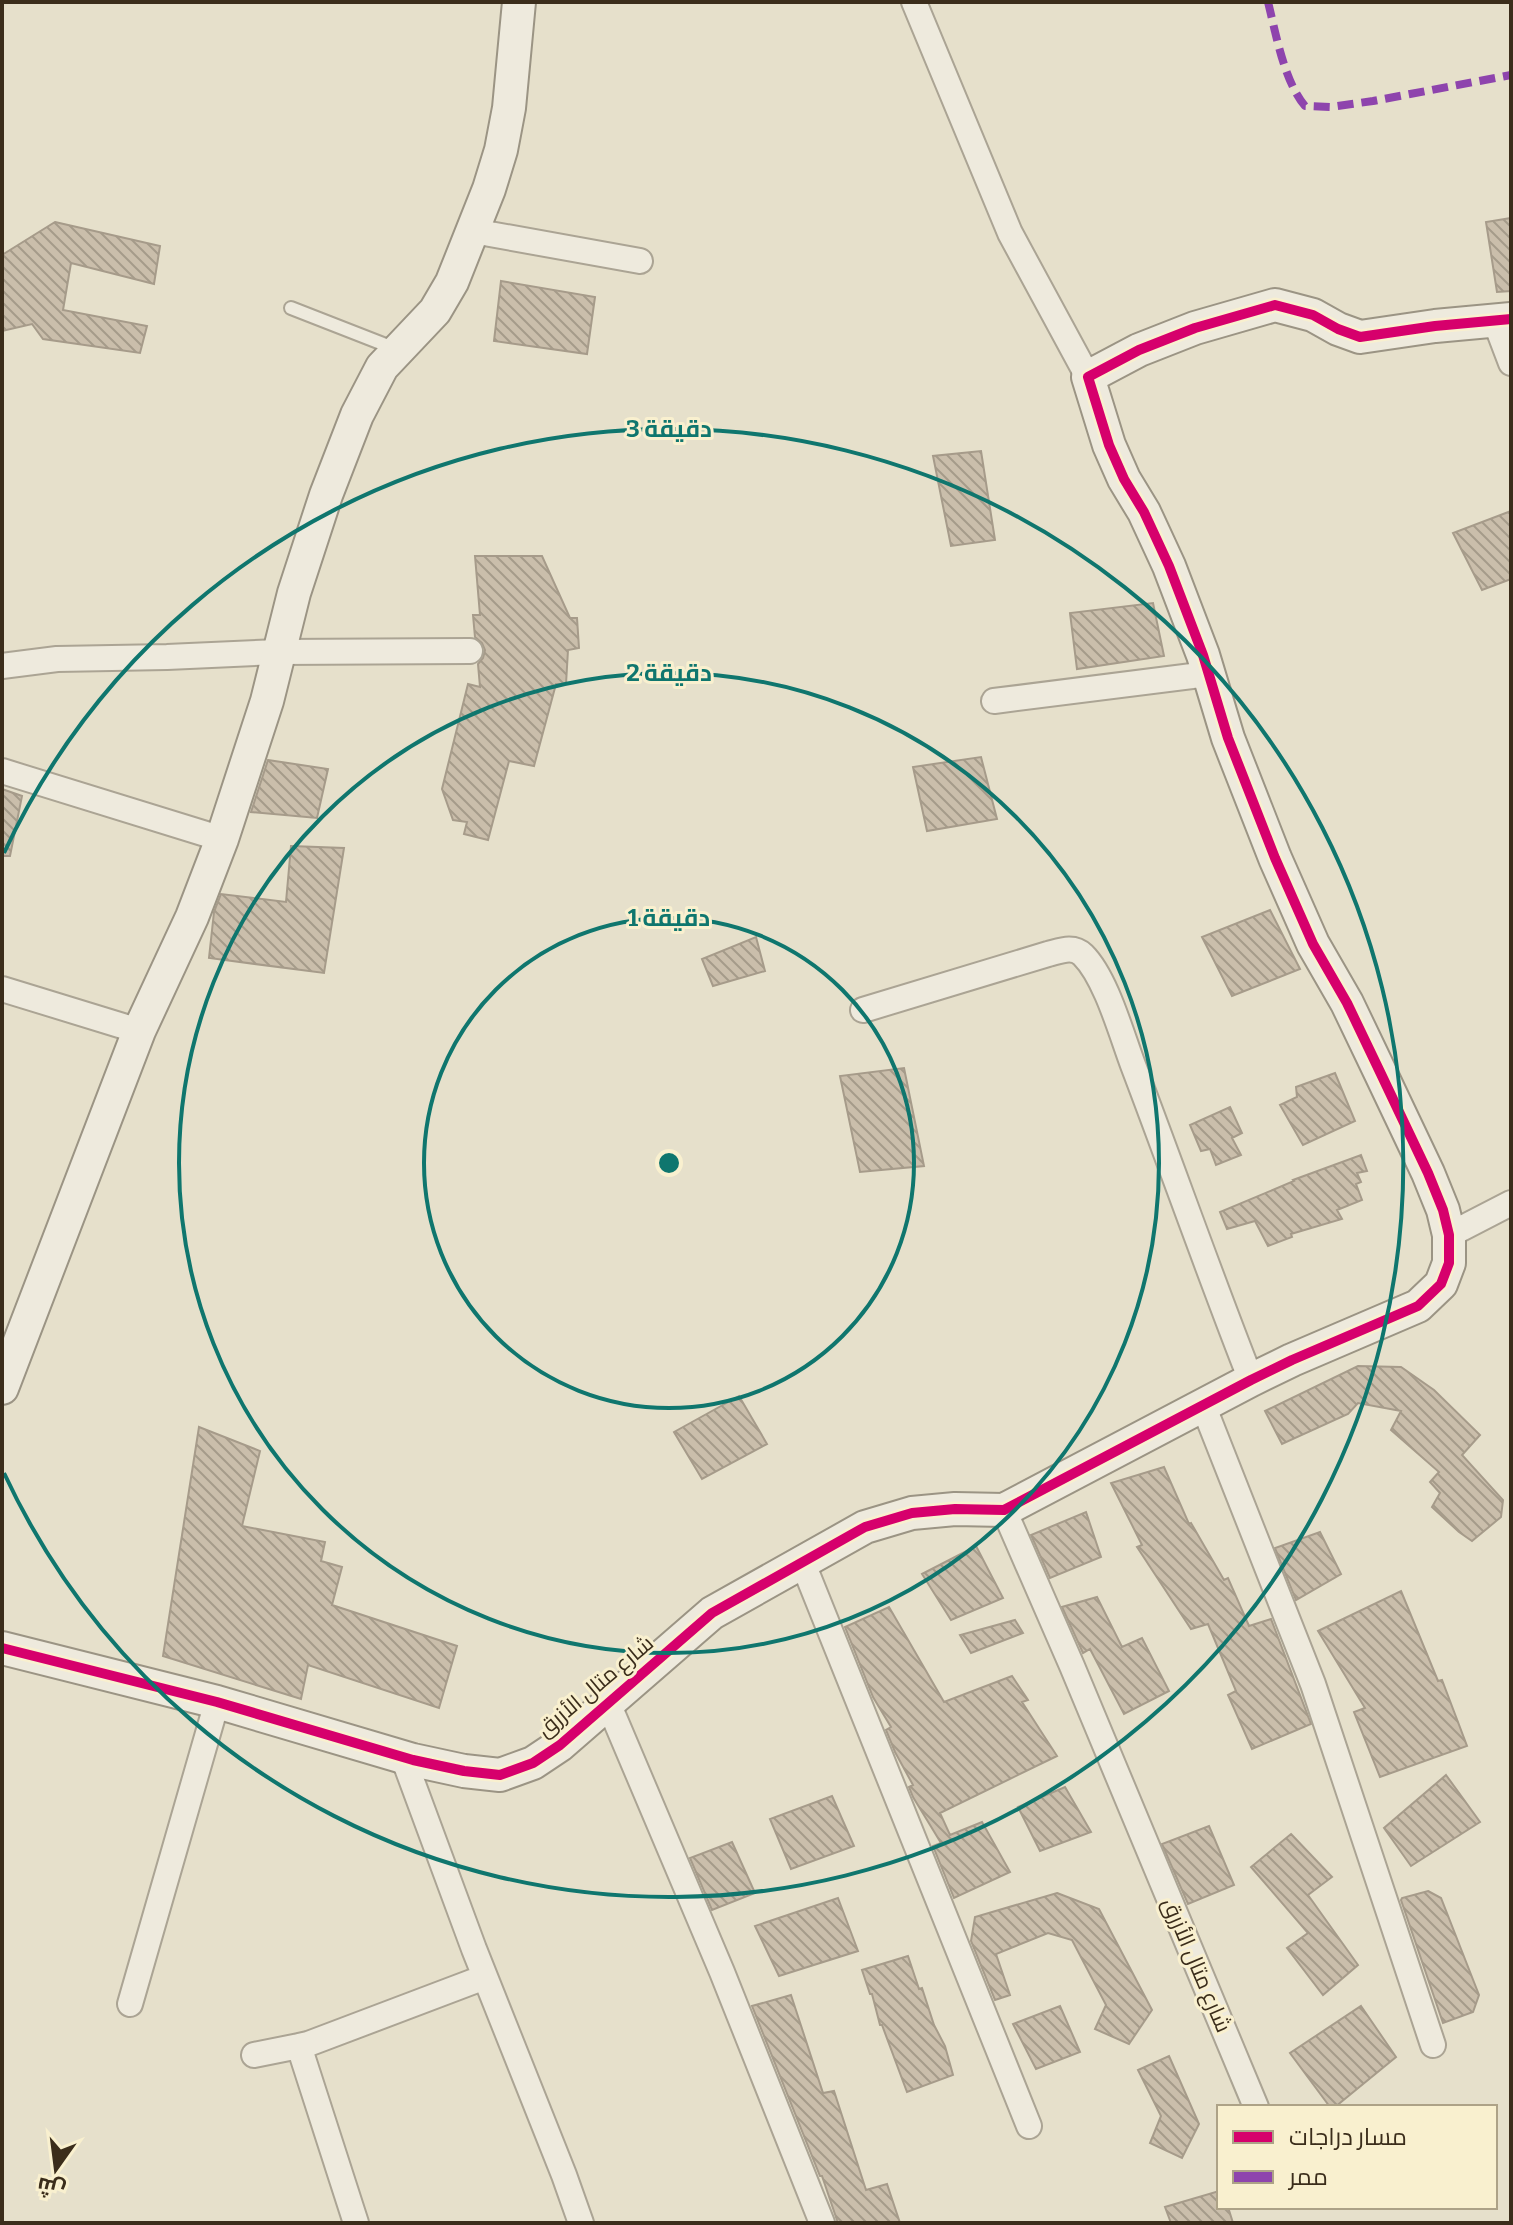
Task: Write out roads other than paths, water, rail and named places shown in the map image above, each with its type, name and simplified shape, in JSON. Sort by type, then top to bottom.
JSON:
[{"type":"street","points":[[2,1388],[139,1031],[192,917],[222,839],[267,701],[294,593],[321,509],[357,415],[382,367],[435,311],[452,282],[489,189],[509,108],[519,2]]},
{"type":"street","points":[[914,2],[1010,233],[1088,377],[1109,445],[1169,566],[1228,738],[1275,858],[1313,944],[1347,1003],[1428,1173],[1449,1235],[1449,1263],[1441,1284],[1418,1306],[1251,1380],[1004,1510]]},
{"type":"street","points":[[473,231],[640,261]]},
{"type":"street","points":[[1088,377],[1139,350],[1195,328],[1275,305],[1313,315],[1360,337],[1503,320],[1511,363]]},
{"type":"street","points":[[2,666],[57,659],[278,652],[470,651]]},
{"type":"street","points":[[994,701],[1208,674]]},
{"type":"street","points":[[2,771],[222,839]]},
{"type":"street","points":[[863,1010],[1048,954],[1074,949],[1081,953],[1102,984],[1251,1380]]},
{"type":"street","points":[[2,989],[139,1031]]},
{"type":"street","points":[[1449,1235],[1511,1203]]},
{"type":"street","points":[[1203,1405],[1313,1684],[1433,2045]]},
{"type":"street","name":"شارع متال الأزرق","points":[[2,1648],[217,1702],[403,1757],[464,1771],[500,1775],[533,1763],[560,1745],[712,1613],[865,1527],[912,1513],[955,1509],[1004,1510],[1255,2105]]},
{"type":"street","points":[[802,1561],[1029,2126]]},
{"type":"street","points":[[130,2004],[217,1702]]},
{"type":"street","points":[[608,1703],[722,1972],[822,2223]]},
{"type":"street","points":[[403,1757],[581,2223]]},
{"type":"street","points":[[254,2055],[308,2044],[485,1977]]},
{"type":"street","points":[[299,2046],[356,2223]]},
{"type":"lane","points":[[291,308],[398,349]]}]
